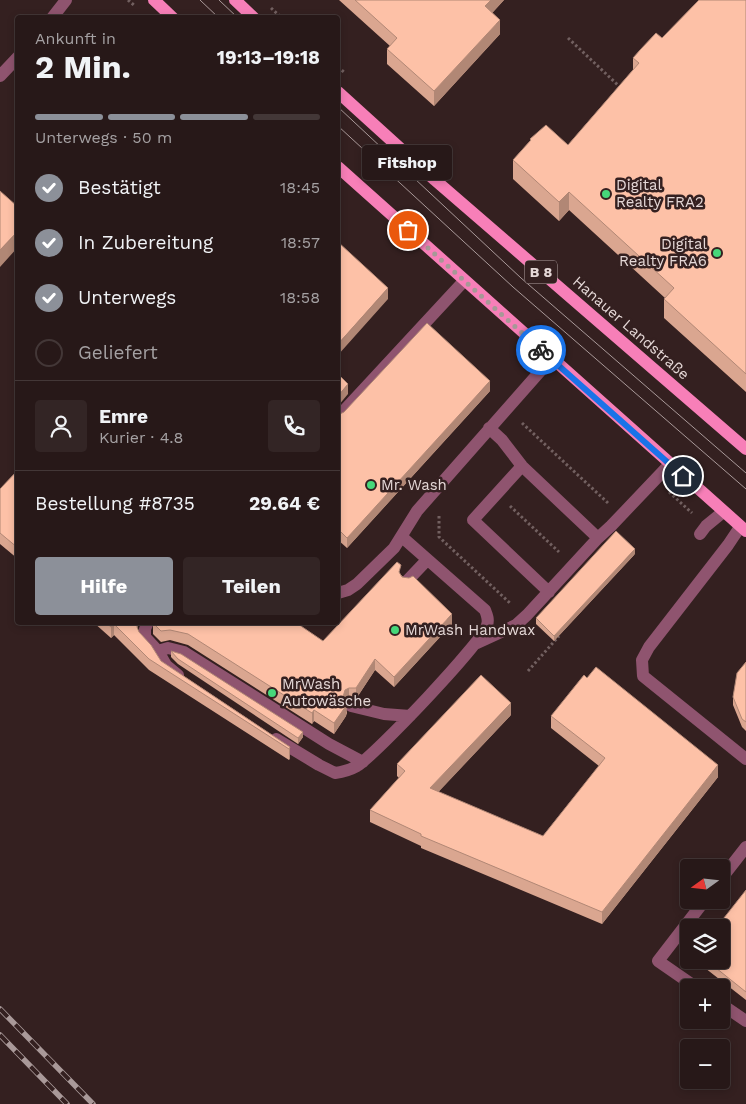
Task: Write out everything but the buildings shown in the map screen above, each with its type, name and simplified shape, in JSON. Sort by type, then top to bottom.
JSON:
[{"type":"main road","points":[[154,0],[170,15]]},
{"type":"main road","points":[[235,0],[251,15]]},
{"type":"main road","name":"Hanauer Landstraße","points":[[340,94],[435,180],[746,449]]},
{"type":"main road","points":[[340,169],[743,529]]},
{"type":"lane","points":[[54,15],[66,0]]},
{"type":"lane","points":[[0,76],[15,60]]},
{"type":"lane","points":[[340,414],[464,281]]},
{"type":"lane","points":[[340,592],[357,584],[394,548],[417,511],[551,359]]},
{"type":"lane","points":[[489,428],[502,440],[522,466],[598,538]]},
{"type":"lane","points":[[477,643],[516,625],[528,615],[598,538],[670,464]]},
{"type":"lane","points":[[522,466],[473,520],[549,592]]},
{"type":"lane","points":[[700,534],[706,526],[723,512]]},
{"type":"lane","points":[[743,529],[728,545],[649,647],[642,660],[643,676],[746,758]]},
{"type":"lane","points":[[262,730],[294,751],[335,773],[356,767],[410,716],[477,643],[487,626],[488,618],[485,610],[402,537]]},
{"type":"lane","points":[[407,581],[427,560]]},
{"type":"lane","points":[[147,625],[145,637],[158,651],[166,665],[189,682]]},
{"type":"lane","points":[[158,651],[168,648],[184,652],[329,744],[363,762]]},
{"type":"lane","points":[[351,706],[378,714],[410,716]]},
{"type":"lane","points":[[730,867],[746,847]]},
{"type":"lane","points":[[684,979],[658,961],[698,909]]},
{"type":"lane","points":[[730,1010],[746,1021]]},
{"type":"path","points":[[568,38],[622,89]]},
{"type":"path","points":[[518,428],[523,422],[612,507]]},
{"type":"path","points":[[507,503],[563,555]]},
{"type":"path","points":[[528,671],[560,636]]},
{"type":"tram line","points":[[200,0],[216,15]]},
{"type":"tram line","points":[[219,0],[235,15]]},
{"type":"tram line","points":[[340,109],[521,278],[746,473]]},
{"type":"tram line","points":[[340,128],[513,287],[746,489]]},
{"type":"railway","points":[[0,1009],[93,1104]]},
{"type":"railway","points":[[0,1035],[67,1104]]},
{"type":"way so far","points":[[408,230],[541,350]]},
{"type":"place","name":"Digital Realty FRA2","points":[[606,194]]},
{"type":"place","name":"Fitshop","points":[[408,230]]},
{"type":"place","name":"Digital Realty FRA6","points":[[717,253]]},
{"type":"place","name":"Mr. Wash","points":[[371,485]]},
{"type":"place","name":"MrWash Handwax","points":[[395,630]]},
{"type":"place","name":"MrWash Autowäsche","points":[[272,693]]},
{"type":"route","points":[[541,350],[683,476]]}]
